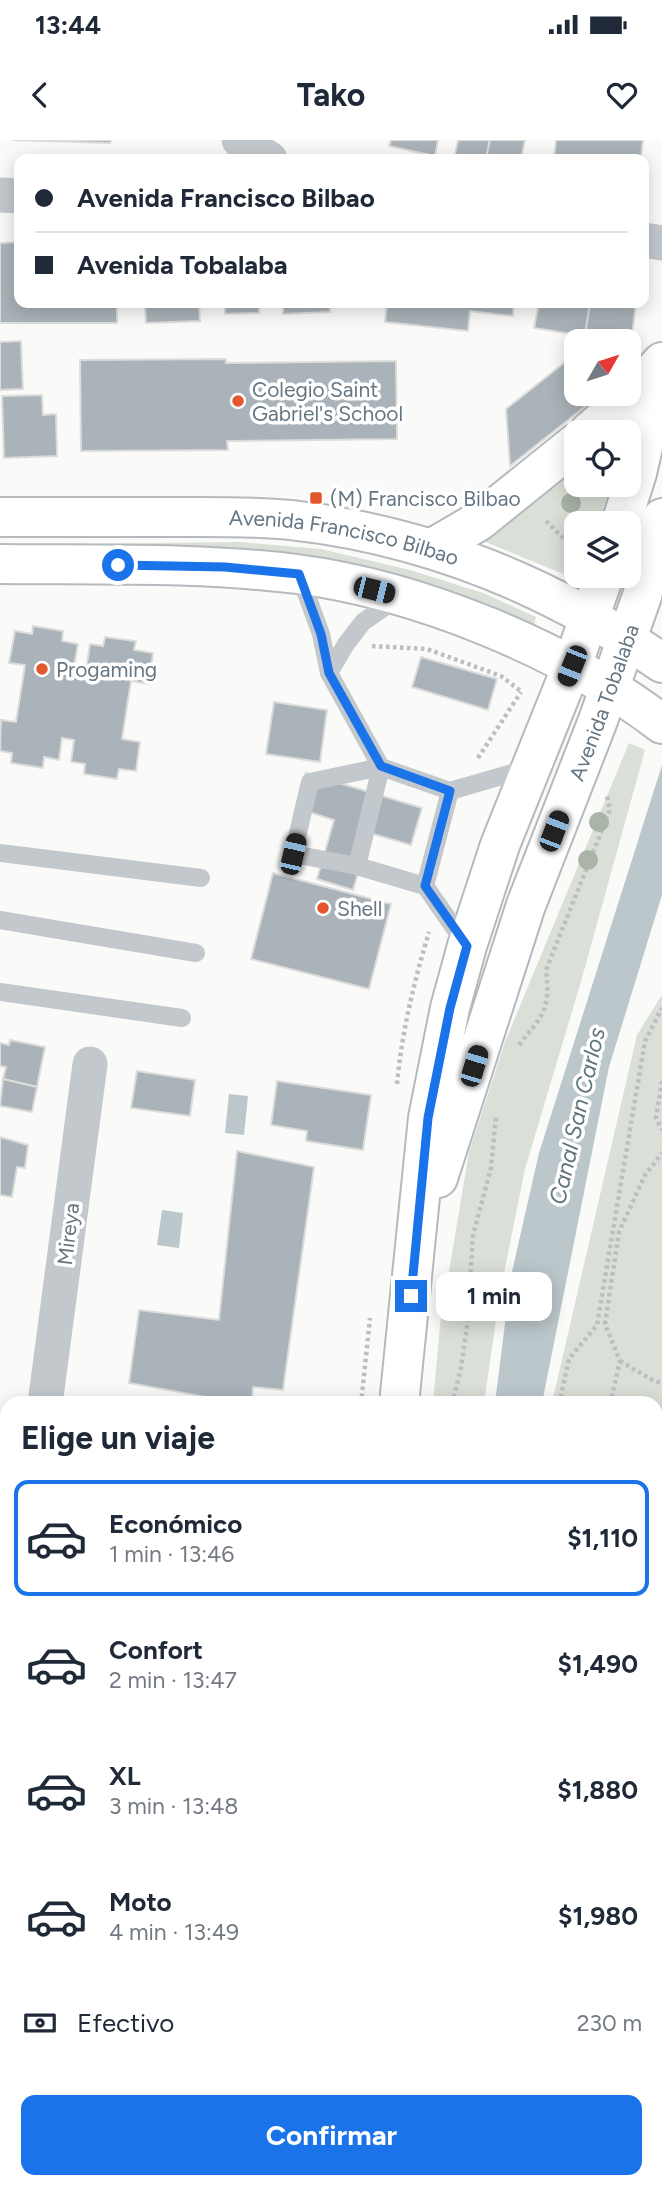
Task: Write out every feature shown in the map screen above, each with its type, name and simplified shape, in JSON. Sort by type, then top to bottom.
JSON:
[{"type":"main road","points":[[603,420],[662,364]]},
{"type":"main road","points":[[625,511],[638,473],[662,364]]},
{"type":"main road","points":[[431,549],[479,521],[564,453]]},
{"type":"main road","name":"Avenida Francisco Bilbao","points":[[0,517],[204,517],[288,520],[380,535],[501,573],[590,616],[662,663]]},
{"type":"main road","name":"Avenida Tobalaba","points":[[416,1243],[526,905],[642,596],[662,518]]},
{"type":"main road","name":"Avenida Francisco Bilbao","points":[[0,564],[225,567],[299,574],[399,597],[446,611],[509,635],[572,666],[662,723]]},
{"type":"main road","name":"Avenida Tobalaba","points":[[400,1396],[428,1118],[450,1008],[500,845],[572,666],[600,588]]},
{"type":"street","points":[[239,140],[262,154]]},
{"type":"street","name":"Mireya","points":[[47,1396],[90,1064]]},
{"type":"lane","points":[[299,574],[321,634],[329,673],[381,766],[357,866]]},
{"type":"lane","points":[[329,673],[363,622],[399,597]]},
{"type":"lane","points":[[467,946],[425,886],[357,866],[293,854],[310,782],[381,766],[450,791],[532,766]]},
{"type":"lane","points":[[425,886],[450,791]]},
{"type":"lane","points":[[0,853],[201,878]]},
{"type":"lane","points":[[0,920],[196,953]]},
{"type":"lane","points":[[0,992],[182,1018]]},
{"type":"path","points":[[546,522],[564,539]]},
{"type":"path","points":[[346,644],[427,649],[501,676],[521,692]]},
{"type":"path","points":[[514,1051],[536,1026],[544,1010],[548,986],[546,970],[610,810],[605,788]]},
{"type":"path","points":[[561,1396],[569,1359],[597,1325],[645,1041],[662,1009]]},
{"type":"path","points":[[662,1081],[656,1118],[662,1130]]},
{"type":"path","points":[[454,1396],[468,1319],[473,1235],[491,1168],[496,1114]]},
{"type":"path","points":[[612,1396],[620,1361],[605,1324],[619,1232],[645,1175],[662,1153]]},
{"type":"path","points":[[620,1361],[662,1383]]},
{"type":"shaded area","points":[[564,450],[564,497],[607,497],[602,511],[564,511],[564,574],[466,534]]},
{"type":"shaded area","points":[[239,542],[321,549],[410,570],[483,593],[536,617],[534,625],[470,598],[379,570],[321,557],[234,554],[0,556],[0,545]]},
{"type":"shaded area","points":[[629,743],[645,750],[582,978],[525,1169],[500,1293],[485,1396],[434,1396],[440,1325],[469,1152],[505,1042]]},
{"type":"shaded area","points":[[662,995],[662,1396],[554,1396],[637,1035]]},
{"type":"water","name":"Canal San Carlos","points":[[662,765],[662,895],[609,1067],[543,1396],[496,1396],[511,1276],[539,1153]]},
{"type":"water","points":[[229,1094],[248,1096],[244,1135],[225,1133]]},
{"type":"water","points":[[162,1210],[183,1213],[179,1248],[157,1245]]},
{"type":"building","points":[[12,140],[111,140],[110,143]]},
{"type":"building","points":[[391,140],[438,140],[435,154],[389,146]]},
{"type":"building","points":[[458,140],[490,140],[487,154],[455,154]]},
{"type":"building","points":[[490,140],[525,140],[522,154],[487,154]]},
{"type":"building","points":[[556,140],[643,140],[642,154],[555,154]]},
{"type":"building","points":[[14,242],[14,308],[117,308],[117,323],[0,323],[0,243]]},
{"type":"building","points":[[145,308],[199,308],[200,321],[146,323]]},
{"type":"building","points":[[225,308],[259,308],[259,313],[225,314]]},
{"type":"building","points":[[283,308],[330,308],[330,312],[283,314]]},
{"type":"building","points":[[386,308],[514,308],[513,316],[470,311],[468,331],[385,322]]},
{"type":"building","points":[[538,308],[589,308],[586,329],[564,329],[564,333],[534,328]]},
{"type":"building","points":[[589,308],[635,308],[633,329],[586,329]]},
{"type":"building","points":[[21,341],[23,389],[0,390],[0,342]]},
{"type":"building","name":"Colegio Saint Gabriel's School","points":[[226,359],[226,363],[396,361],[397,439],[227,441],[228,450],[81,451],[80,360]]},
{"type":"building","points":[[564,363],[564,406],[586,406],[568,420],[564,420],[564,423],[510,466],[506,409]]},
{"type":"building","points":[[42,395],[43,415],[56,414],[57,456],[4,458],[2,396]]},
{"type":"building","points":[[33,626],[63,631],[62,641],[78,644],[74,667],[86,670],[90,644],[103,646],[105,637],[136,641],[134,650],[153,653],[149,684],[131,681],[122,739],[140,742],[136,771],[119,769],[117,779],[84,774],[85,764],[71,762],[74,740],[62,738],[59,760],[44,757],[43,768],[11,763],[12,753],[0,751],[1,720],[16,722],[25,665],[9,663],[15,631],[32,634]]},
{"type":"building","points":[[421,657],[497,679],[488,710],[412,687]]},
{"type":"building","points":[[274,702],[327,710],[320,762],[266,754]]},
{"type":"building","name":"Shell","points":[[306,773],[422,808],[411,845],[370,833],[353,890],[317,879],[334,820],[296,808]]},
{"type":"building","points":[[273,873],[391,904],[369,989],[251,959]]},
{"type":"building","points":[[10,1040],[45,1047],[37,1087],[3,1079],[6,1067],[0,1066],[0,1043],[9,1045]]},
{"type":"building","points":[[137,1071],[195,1080],[190,1116],[131,1108]]},
{"type":"building","points":[[3,1079],[37,1087],[32,1112],[0,1106]]},
{"type":"building","points":[[277,1081],[371,1095],[363,1150],[306,1141],[307,1131],[271,1125]]},
{"type":"building","points":[[0,1137],[28,1145],[25,1168],[17,1167],[12,1197],[0,1195]]},
{"type":"building","points":[[237,1151],[314,1167],[283,1390],[253,1387],[252,1396],[200,1396],[129,1383],[139,1310],[219,1320]]},
{"type":"place","name":"Colegio Saint Gabriel's School","points":[[238,401]]},
{"type":"place","name":"(M) Francisco Bilbao","points":[[316,498]]},
{"type":"place","name":"Progaming","points":[[42,669]]},
{"type":"place","name":"Shell","points":[[323,908]]},
{"type":"route","points":[[118,565],[225,567],[299,574],[321,634],[329,673],[381,766],[450,791],[425,886],[467,946],[450,1008],[428,1118],[411,1296]]}]
